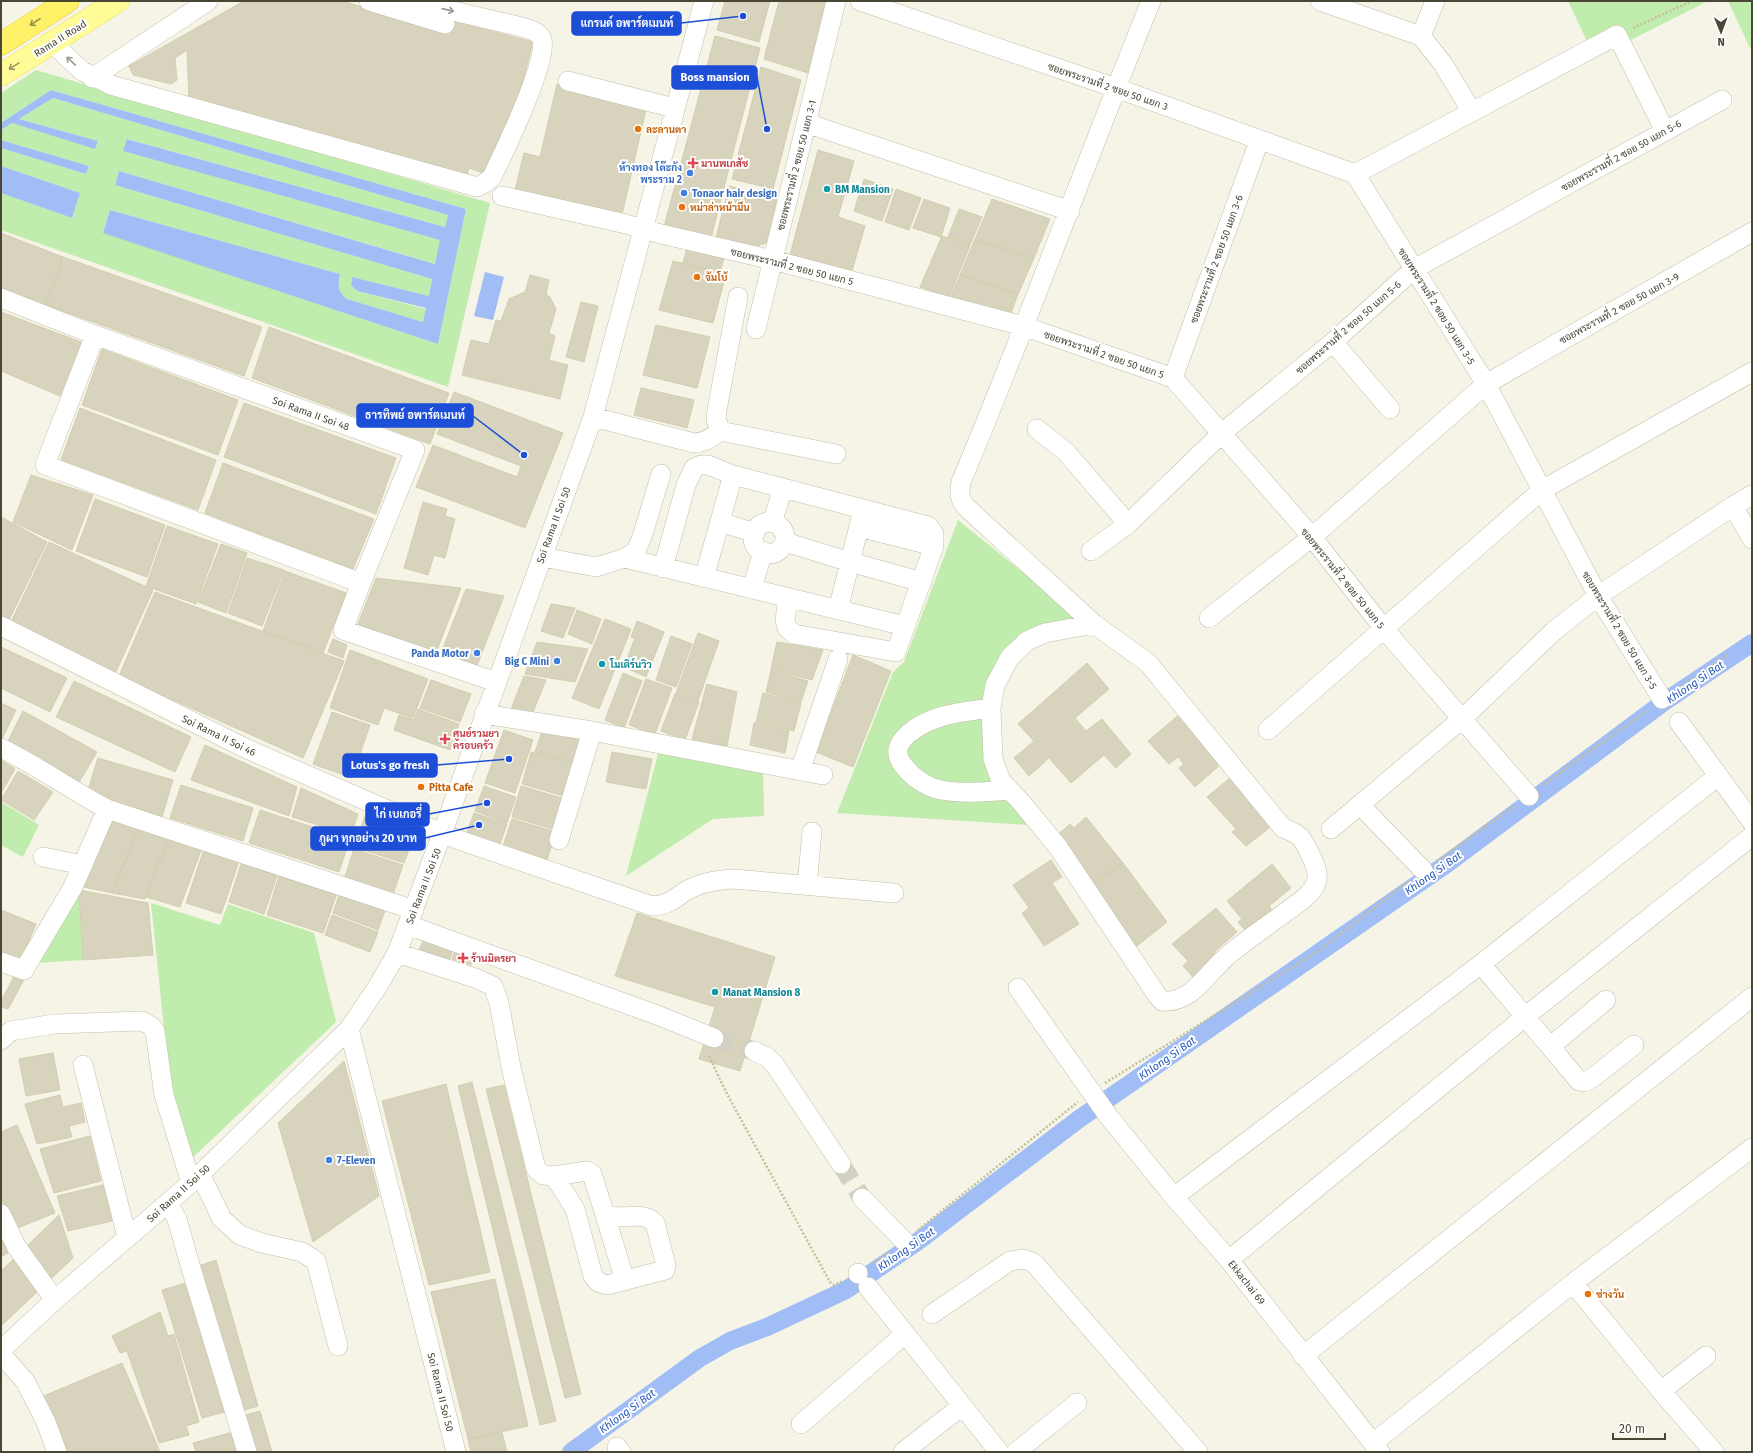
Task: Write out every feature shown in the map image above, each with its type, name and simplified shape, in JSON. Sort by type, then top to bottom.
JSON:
[{"type":"highway","points":[[1,26],[40,1]]},
{"type":"highway","points":[[1,44],[68,1]]},
{"type":"main road","name":"Rama II Road","points":[[1,75],[118,1]]},
{"type":"street","points":[[92,78],[208,1]]},
{"type":"street","points":[[369,1],[445,24]]},
{"type":"street","points":[[52,43],[82,71],[92,78],[111,85],[477,187],[492,177],[533,84],[544,45],[541,36],[534,31],[522,27],[410,1]]},
{"type":"street","name":"Soi Rama II Soi 50","points":[[1,1350],[56,1299],[127,1237],[168,1204],[349,1029],[378,986],[397,953],[442,834],[592,417],[704,1]]},
{"type":"street","name":"ซอยพระรามที่ 2 ซอย 50 แยก 3-1","points":[[756,329],[836,1]]},
{"type":"street","name":"ซอยพระรามที่ 2 ซอย 50 แยก 3","points":[[860,1],[1116,88],[1259,141],[1355,174]]},
{"type":"street","points":[[1094,624],[1045,633],[1027,641],[1010,657],[995,685],[991,708],[993,759],[1001,781],[1008,790],[1022,802],[1058,847],[1162,1001],[1171,1002],[1189,994],[1225,958],[1304,898],[1316,882],[1318,875],[1312,857],[1306,845],[1297,833],[1283,828],[1148,663],[1094,624],[966,507],[961,501],[959,493],[961,482],[1070,211],[1150,1]]},
{"type":"street","points":[[1320,1],[1421,36],[1443,64],[1472,112]]},
{"type":"street","points":[[1421,36],[1435,1]]},
{"type":"street","points":[[1355,174],[1618,35],[1665,132]]},
{"type":"street","points":[[568,80],[674,108]]},
{"type":"street","name":"ซอยพระรามที่ 2 ซอย 50 แยก 5-6","points":[[1091,552],[1128,524],[1222,433],[1333,342],[1414,269],[1722,100]]},
{"type":"street","points":[[806,123],[1070,211]]},
{"type":"street","name":"ซอยพระรามที่ 2 ซอย 50 แยก 3-6","points":[[1173,378],[1259,141]]},
{"type":"street","name":"ซอยพระรามที่ 2 ซอย 50 แยก 3-5","points":[[1355,174],[1486,384],[1598,596],[1662,699]]},
{"type":"street","name":"ซอยพระรามที่ 2 ซอย 50 แยก 5","points":[[502,196],[643,228],[657,233],[773,260],[1023,326],[1173,378],[1312,537],[1384,629],[1463,718],[1529,796]]},
{"type":"street","name":"ซอยพระรามที่ 2 ซอย 50 แยก 3-9","points":[[1209,618],[1312,537],[1486,384],[1752,232]]},
{"type":"street","points":[[721,430],[716,420],[717,410],[738,297]]},
{"type":"street","name":"Soi Rama II Soi 48","points":[[1,298],[96,335],[415,450],[360,583],[343,630],[496,682]]},
{"type":"street","points":[[96,335],[46,465],[360,583]]},
{"type":"street","points":[[1333,342],[1390,409]]},
{"type":"street","points":[[1268,730],[1542,490],[1752,372]]},
{"type":"street","points":[[592,417],[694,443],[706,441],[721,430],[836,454]]},
{"type":"street","points":[[1037,429],[1066,452],[1128,524]]},
{"type":"street","points":[[663,568],[686,485],[694,468],[701,465],[708,465],[733,475],[783,488],[934,546],[896,652],[794,634],[787,628],[785,620],[788,598]]},
{"type":"street","points":[[542,557],[596,567],[625,558],[636,550],[642,538],[661,474]]},
{"type":"street","points":[[704,578],[733,475]]},
{"type":"street","points":[[772,523],[783,488]]},
{"type":"street","points":[[1331,829],[1463,718],[1554,631],[1598,596],[1733,506],[1752,495]]},
{"type":"street","points":[[1733,506],[1752,538]]},
{"type":"street","points":[[838,610],[861,519]]},
{"type":"street","points":[[720,522],[755,533]]},
{"type":"street","points":[[768,522],[772,523],[782,528],[785,534],[785,542],[781,549],[775,553],[763,552],[755,544],[755,533],[761,524],[768,522]]},
{"type":"street","points":[[785,542],[922,582]]},
{"type":"street","points":[[752,589],[763,552]]},
{"type":"street","points":[[625,558],[905,626]]},
{"type":"street","name":"Soi Rama II Soi 46","points":[[1,626],[247,749],[442,834],[652,906],[664,905],[674,901],[693,887],[713,881],[734,879],[894,893]]},
{"type":"street","points":[[800,771],[838,659]]},
{"type":"street","points":[[991,708],[949,714],[919,725],[901,740],[897,747],[898,756],[908,772],[927,786],[941,790],[968,792],[1008,790]]},
{"type":"street","points":[[484,714],[592,731],[823,775]]},
{"type":"street","points":[[1680,722],[1752,822]]},
{"type":"street","points":[[559,840],[592,731]]},
{"type":"street","points":[[1,748],[21,758],[85,798],[107,809],[411,918],[714,1038]]},
{"type":"street","points":[[1174,1197],[1481,964],[1718,776]]},
{"type":"street","points":[[1360,805],[1423,870]]},
{"type":"street","points":[[1,962],[24,970],[73,887],[107,809]]},
{"type":"street","points":[[807,885],[812,832]]},
{"type":"street","points":[[1229,1260],[1526,1016],[1752,836]]},
{"type":"street","points":[[42,857],[83,865]]},
{"type":"street","points":[[397,953],[475,978],[493,986],[499,1003],[511,1067],[536,1169],[542,1175],[554,1176],[587,1171],[592,1174],[625,1281]]},
{"type":"street","points":[[1481,964],[1579,1080],[1586,1082],[1634,1044]]},
{"type":"street","name":"Ekkachai 69","points":[[1018,988],[1109,1117],[1174,1197],[1229,1260],[1376,1448]]},
{"type":"street","points":[[1303,1356],[1752,997]]},
{"type":"street","points":[[1550,1047],[1606,1000]]},
{"type":"street","points":[[4,1033],[54,1024],[142,1021],[151,1026],[155,1031],[164,1095],[195,1179],[222,1219],[240,1236],[262,1243],[302,1252],[316,1261],[338,1346]]},
{"type":"street","name":"Soi Rama II Soi 50","points":[[349,1029],[456,1452]]},
{"type":"street","points":[[754,1051],[767,1057],[775,1065],[841,1164]]},
{"type":"street","points":[[83,1065],[127,1237]]},
{"type":"street","points":[[1376,1448],[1573,1284],[1752,1148]]},
{"type":"street","points":[[554,1176],[575,1209],[593,1276],[598,1282],[607,1285],[665,1270],[666,1265],[656,1223],[651,1219],[643,1217],[613,1218],[605,1215]]},
{"type":"street","points":[[862,1198],[904,1241]]},
{"type":"street","points":[[168,1204],[178,1219],[246,1452]]},
{"type":"street","points":[[1,1214],[16,1246],[49,1292],[56,1299]]},
{"type":"street","points":[[932,1314],[1010,1261],[1024,1259],[1034,1263],[1198,1452]]},
{"type":"street","points":[[861,1278],[999,1452]]},
{"type":"street","points":[[1573,1284],[1661,1391],[1714,1452]]},
{"type":"street","points":[[801,1424],[905,1334]]},
{"type":"street","points":[[1,1354],[25,1381],[46,1422],[58,1452]]},
{"type":"street","points":[[1661,1391],[1706,1356]]},
{"type":"street","points":[[1016,1452],[1077,1403]]},
{"type":"street","points":[[903,1452],[962,1406]]},
{"type":"path","points":[[1618,35],[1692,1]]},
{"type":"green space","points":[[1568,1],[1708,1],[1595,58]]},
{"type":"green space","points":[[1728,1],[1752,1],[1752,52]]},
{"type":"green space","points":[[36,70],[490,203],[448,387],[1,230],[1,193],[72,218],[80,193],[1,166],[1,148],[86,174],[89,166],[1,140],[1,130],[12,123],[95,148],[98,141],[19,119],[53,98],[448,215],[445,227],[128,139],[124,151],[441,240],[436,264],[119,171],[115,185],[432,279],[429,296],[352,277],[351,285],[357,291],[426,309],[423,322],[347,299],[341,293],[339,288],[340,274],[110,210],[103,232],[438,344],[466,209],[51,90],[1,123],[1,93]]},
{"type":"green space","points":[[958,520],[1078,617],[1045,624],[983,704],[905,728],[898,770],[984,799],[1011,802],[1029,825],[837,813],[893,672],[904,662]]},
{"type":"green space","points":[[983,717],[993,779],[989,784],[949,784],[927,776],[908,760],[906,742],[921,729]]},
{"type":"green space","points":[[659,750],[763,770],[764,816],[713,819],[626,876]]},
{"type":"green space","points":[[1,802],[39,825],[23,857],[1,845]]},
{"type":"green space","points":[[79,890],[83,960],[35,963]]},
{"type":"green space","points":[[151,903],[220,925],[228,904],[314,933],[336,1022],[189,1161],[171,1095]]},
{"type":"water","points":[[51,90],[466,209],[438,344],[103,233],[110,210],[340,274],[339,288],[341,293],[347,299],[423,322],[426,308],[357,291],[351,285],[352,277],[429,296],[432,279],[115,185],[119,171],[435,264],[440,240],[123,151],[127,139],[445,227],[448,215],[53,98],[19,119],[98,141],[95,149],[12,123],[1,130],[1,123]]},
{"type":"water","points":[[1,140],[89,166],[86,174],[1,148]]},
{"type":"water","points":[[1,166],[80,193],[72,218],[1,193]]},
{"type":"water","points":[[485,272],[504,277],[493,320],[474,316]]},
{"type":"building","points":[[244,1],[342,1],[442,30],[446,19],[533,42],[520,93],[483,173],[469,168],[465,180],[189,102],[187,50],[175,58],[177,80],[171,84],[133,75],[129,66]]},
{"type":"building","points":[[725,1],[770,1],[759,42],[717,30]]},
{"type":"building","points":[[779,1],[826,2],[808,73],[764,59]]},
{"type":"building","points":[[715,36],[760,48],[711,238],[664,227]]},
{"type":"building","points":[[761,67],[801,80],[773,189],[732,179]]},
{"type":"building","points":[[557,84],[647,105],[621,219],[514,194],[524,153],[540,157]]},
{"type":"building","name":"BM Mansion","points":[[818,150],[854,161],[838,217],[865,226],[852,271],[790,255]]},
{"type":"building","points":[[864,179],[893,189],[882,221],[854,211]]},
{"type":"building","points":[[729,186],[777,198],[766,243],[754,247],[716,238]]},
{"type":"building","points":[[896,189],[921,198],[909,230],[885,222]]},
{"type":"building","points":[[924,199],[950,208],[941,237],[913,228]]},
{"type":"building","points":[[992,199],[1050,219],[1034,258],[975,239]]},
{"type":"building","points":[[959,209],[982,217],[970,245],[948,237]]},
{"type":"building","points":[[1,233],[63,257],[46,305],[1,289]]},
{"type":"building","points":[[942,236],[970,246],[949,297],[920,287]]},
{"type":"building","points":[[975,239],[1034,258],[1018,294],[960,275]]},
{"type":"building","points":[[687,248],[724,258],[720,273],[683,263]]},
{"type":"building","points":[[63,257],[262,327],[244,376],[46,305]]},
{"type":"building","points":[[673,261],[726,274],[713,323],[659,310]]},
{"type":"building","points":[[530,275],[549,280],[546,295],[550,297],[556,309],[549,333],[555,336],[549,360],[568,365],[560,399],[462,375],[471,340],[489,344],[496,320],[501,321],[509,299],[525,292]]},
{"type":"building","points":[[960,275],[1018,294],[1010,316],[951,296]]},
{"type":"building","points":[[581,302],[598,306],[584,362],[566,357]]},
{"type":"building","points":[[1,312],[81,342],[60,396],[1,371]]},
{"type":"building","points":[[656,325],[710,337],[697,388],[643,375]]},
{"type":"building","points":[[269,327],[449,393],[430,444],[252,378]]},
{"type":"building","points":[[102,349],[238,400],[218,455],[82,405]]},
{"type":"building","points":[[641,388],[694,400],[687,428],[634,415]]},
{"type":"building","points":[[454,392],[563,433],[525,528],[416,487],[433,445],[517,477],[521,466],[437,434]]},
{"type":"building","points":[[244,403],[396,458],[376,514],[224,457]]},
{"type":"building","points":[[80,408],[216,460],[198,510],[61,460]]},
{"type":"building","points":[[223,463],[374,519],[353,569],[205,513]]},
{"type":"building","points":[[31,475],[93,495],[72,550],[13,522]]},
{"type":"building","points":[[95,499],[165,525],[147,577],[76,551]]},
{"type":"building","points":[[423,502],[447,509],[445,516],[455,519],[445,558],[434,555],[428,575],[404,568]]},
{"type":"building","points":[[1,517],[47,542],[9,620],[1,616]]},
{"type":"building","points":[[167,526],[218,544],[196,604],[146,586]]},
{"type":"building","points":[[49,542],[153,590],[115,674],[11,622]]},
{"type":"building","points":[[221,544],[247,553],[226,613],[198,602]]},
{"type":"building","points":[[247,558],[284,570],[262,626],[228,613]]},
{"type":"building","points":[[285,571],[346,593],[323,653],[263,631]]},
{"type":"building","points":[[376,578],[461,588],[436,653],[358,624]]},
{"type":"building","points":[[466,589],[504,596],[476,668],[440,656]]},
{"type":"building","points":[[155,592],[344,661],[303,758],[119,676]]},
{"type":"building","points":[[551,604],[575,608],[563,638],[541,631]]},
{"type":"building","points":[[577,610],[601,619],[592,644],[568,634]]},
{"type":"building","name":"โมเดิร์นวิว","points":[[605,619],[631,629],[599,709],[572,698]]},
{"type":"building","points":[[637,621],[664,632],[646,677],[624,667],[635,638],[631,637]]},
{"type":"building","points":[[698,633],[719,641],[698,701],[676,693]]},
{"type":"building","points":[[671,636],[692,644],[676,687],[656,680]]},
{"type":"building","points":[[333,639],[347,645],[343,658],[328,652]]},
{"type":"building","name":"Big C Mini","points":[[537,642],[588,649],[575,682],[525,674]]},
{"type":"building","points":[[777,642],[823,650],[812,680],[771,669]]},
{"type":"building","points":[[1,647],[67,678],[50,712],[1,688]]},
{"type":"building","points":[[350,650],[428,679],[413,718],[384,708],[378,725],[330,708]]},
{"type":"building","points":[[853,655],[891,671],[853,767],[816,752]]},
{"type":"building","points":[[1087,663],[1109,689],[1075,718],[1086,731],[1102,719],[1131,754],[1116,768],[1104,755],[1071,783],[1049,758],[1029,776],[1014,758],[1034,741],[1018,724]]},
{"type":"building","points":[[771,670],[808,681],[801,702],[766,692]]},
{"type":"building","points":[[623,673],[642,681],[624,728],[605,720]]},
{"type":"building","points":[[524,676],[546,680],[533,712],[511,709]]},
{"type":"building","points":[[646,679],[672,688],[655,734],[629,725]]},
{"type":"building","points":[[431,680],[471,694],[460,722],[420,708]]},
{"type":"building","points":[[74,681],[191,737],[175,772],[56,717]]},
{"type":"building","points":[[707,684],[737,692],[727,746],[692,739]]},
{"type":"building","points":[[763,693],[801,703],[794,731],[756,722]]},
{"type":"building","points":[[675,694],[699,702],[685,740],[661,731]]},
{"type":"building","points":[[1,703],[16,710],[1,741]]},
{"type":"building","points":[[418,709],[459,724],[450,750],[394,730],[399,715],[414,720]]},
{"type":"building","points":[[23,711],[97,752],[78,784],[6,745]]},
{"type":"building","points":[[332,712],[370,725],[352,778],[313,764]]},
{"type":"building","points":[[1180,714],[1221,764],[1195,787],[1179,768],[1184,764],[1178,757],[1169,764],[1148,741]]},
{"type":"building","points":[[754,723],[789,731],[785,753],[750,745]]},
{"type":"building","points":[[504,730],[533,740],[515,793],[485,783]]},
{"type":"building","points":[[542,732],[584,738],[577,763],[535,752]]},
{"type":"building","points":[[205,745],[297,787],[289,816],[191,780]]},
{"type":"building","points":[[531,752],[577,764],[567,797],[522,784]]},
{"type":"building","points":[[612,752],[652,759],[646,789],[606,782]]},
{"type":"building","points":[[98,758],[173,780],[162,817],[87,793]]},
{"type":"building","points":[[1,760],[15,769],[1,793]]},
{"type":"building","points":[[18,771],[53,792],[34,820],[1,800]]},
{"type":"building","points":[[1231,777],[1273,825],[1246,846],[1232,832],[1236,829],[1207,797]]},
{"type":"building","points":[[181,785],[253,808],[243,841],[170,818]]},
{"type":"building","points":[[484,786],[516,797],[507,823],[475,811]]},
{"type":"building","points":[[521,786],[565,799],[556,830],[512,817]]},
{"type":"building","points":[[301,788],[358,814],[351,835],[292,817]]},
{"type":"building","points":[[260,810],[350,839],[339,872],[249,843]]},
{"type":"building","points":[[474,813],[507,824],[499,847],[466,835]]},
{"type":"building","points":[[365,816],[414,835],[404,863],[354,847]]},
{"type":"building","points":[[109,817],[139,828],[112,893],[79,886]]},
{"type":"building","points":[[1086,817],[1123,863],[1090,885],[1055,837],[1070,824],[1074,828]]},
{"type":"building","points":[[512,819],[556,832],[547,860],[503,846]]},
{"type":"building","points":[[139,828],[169,837],[145,899],[112,893]]},
{"type":"building","points":[[169,837],[202,848],[180,907],[146,897]]},
{"type":"building","points":[[204,849],[239,861],[221,914],[186,903]]},
{"type":"building","points":[[354,849],[403,865],[392,897],[344,880]]},
{"type":"building","points":[[1051,860],[1062,877],[1052,883],[1079,924],[1044,946],[1022,913],[1029,908],[1013,885]]},
{"type":"building","points":[[242,861],[278,873],[264,914],[229,902]]},
{"type":"building","points":[[1123,863],[1167,922],[1133,949],[1090,885]]},
{"type":"building","points":[[1272,864],[1291,888],[1269,906],[1272,911],[1246,931],[1238,922],[1242,919],[1227,901]]},
{"type":"building","points":[[280,873],[337,893],[323,933],[267,915]]},
{"type":"building","points":[[79,890],[148,903],[153,955],[83,960]]},
{"type":"building","points":[[340,892],[386,908],[378,930],[333,913]]},
{"type":"building","points":[[1216,908],[1237,932],[1214,952],[1218,956],[1193,977],[1183,966],[1188,961],[1172,944]]},
{"type":"building","points":[[1,910],[36,924],[19,964],[1,957]]},
{"type":"building","name":"Manat Mansion 8","points":[[637,913],[775,957],[740,1071],[699,1059],[715,1007],[615,976]]},
{"type":"building","points":[[332,915],[378,932],[370,952],[325,935]]},
{"type":"building","points":[[424,939],[453,950],[450,959],[419,950]]},
{"type":"building","points":[[455,950],[474,957],[471,965],[452,959]]},
{"type":"building","points":[[17,971],[27,974],[8,1009],[1,1007],[1,1001]]},
{"type":"building","points":[[53,1053],[60,1090],[26,1096],[19,1059]]},
{"type":"building","name":"7-Eleven","points":[[344,1061],[379,1196],[313,1242],[278,1123]]},
{"type":"building","points":[[472,1082],[556,1421],[540,1425],[458,1086]]},
{"type":"building","points":[[446,1084],[490,1272],[429,1285],[382,1101]]},
{"type":"building","points":[[504,1085],[581,1394],[565,1398],[486,1089]]},
{"type":"building","points":[[60,1095],[63,1107],[81,1103],[85,1122],[69,1126],[72,1137],[37,1144],[25,1104]]},
{"type":"building","points":[[17,1125],[55,1213],[15,1229],[1,1198],[1,1132]]},
{"type":"building","points":[[90,1136],[101,1181],[54,1193],[40,1149]]},
{"type":"building","points":[[103,1185],[112,1221],[68,1231],[57,1196]]},
{"type":"building","points":[[59,1215],[73,1258],[1,1326],[1,1271]]},
{"type":"building","points":[[1,1237],[8,1253],[1,1257]]},
{"type":"building","points":[[216,1260],[258,1406],[238,1412],[196,1267]]},
{"type":"building","points":[[495,1279],[528,1426],[468,1439],[431,1292]]},
{"type":"building","points":[[186,1283],[225,1412],[202,1418],[162,1290]]},
{"type":"building","points":[[160,1312],[168,1336],[174,1334],[199,1422],[186,1426],[189,1435],[159,1443],[127,1351],[120,1353],[112,1336]]},
{"type":"building","points":[[122,1363],[160,1452],[62,1452],[39,1398]]},
{"type":"building","points":[[260,1411],[272,1452],[250,1452],[239,1417]]},
{"type":"building","points":[[233,1432],[239,1452],[196,1452],[193,1443]]},
{"type":"building","points":[[502,1432],[507,1452],[471,1452],[468,1439]]},
{"type":"waterway","name":"Khlong Si Bat","points":[[571,1452],[700,1358],[730,1341],[767,1327],[846,1290],[917,1242],[1079,1119],[1448,863],[1664,702],[1752,643]]},
{"type":"tunnel","points":[[714,1038],[754,1051]]},
{"type":"tunnel","points":[[841,1164],[862,1198]]},
{"type":"place","name":"แกรนด์ อพาร์ตเมนท์","points":[[743,16]]},
{"type":"place","name":"ละลานตา","points":[[638,129]]},
{"type":"place","name":"Boss mansion","points":[[767,129]]},
{"type":"place","name":"มานพเภสัช","points":[[693,163]]},
{"type":"place","name":"ห้างทอง โต๊ะกัง พระราม 2","points":[[690,173]]},
{"type":"place","name":"BM Mansion","points":[[827,189]]},
{"type":"place","name":"Tonaor hair design","points":[[684,193]]},
{"type":"place","name":"หม่าล่าหน้ามึน","points":[[682,207]]},
{"type":"place","name":"จัมโบ้","points":[[697,277]]},
{"type":"place","name":"ธารทิพย์ อพาร์ตเมนท์","points":[[524,455]]},
{"type":"place","name":"Panda Motor","points":[[477,653]]},
{"type":"place","name":"Big C Mini","points":[[557,661]]},
{"type":"place","name":"โมเดิร์นวิว","points":[[602,664]]},
{"type":"place","name":"ศูนย์รวมยา ครอบครัว","points":[[445,739]]},
{"type":"place","name":"Lotus's go fresh","points":[[509,759]]},
{"type":"place","name":"Pitta Cafe","points":[[421,787]]},
{"type":"place","name":"ไก่ เบเกอรี่","points":[[487,803]]},
{"type":"place","name":"ภูผา ทุกอย่าง 20 บาท","points":[[479,825]]},
{"type":"place","name":"ร้านมิตรยา","points":[[463,958]]},
{"type":"place","name":"Manat Mansion 8","points":[[715,992]]},
{"type":"place","name":"7-Eleven","points":[[329,1160]]},
{"type":"place","name":"ช่างวัน","points":[[1588,1294]]}]
